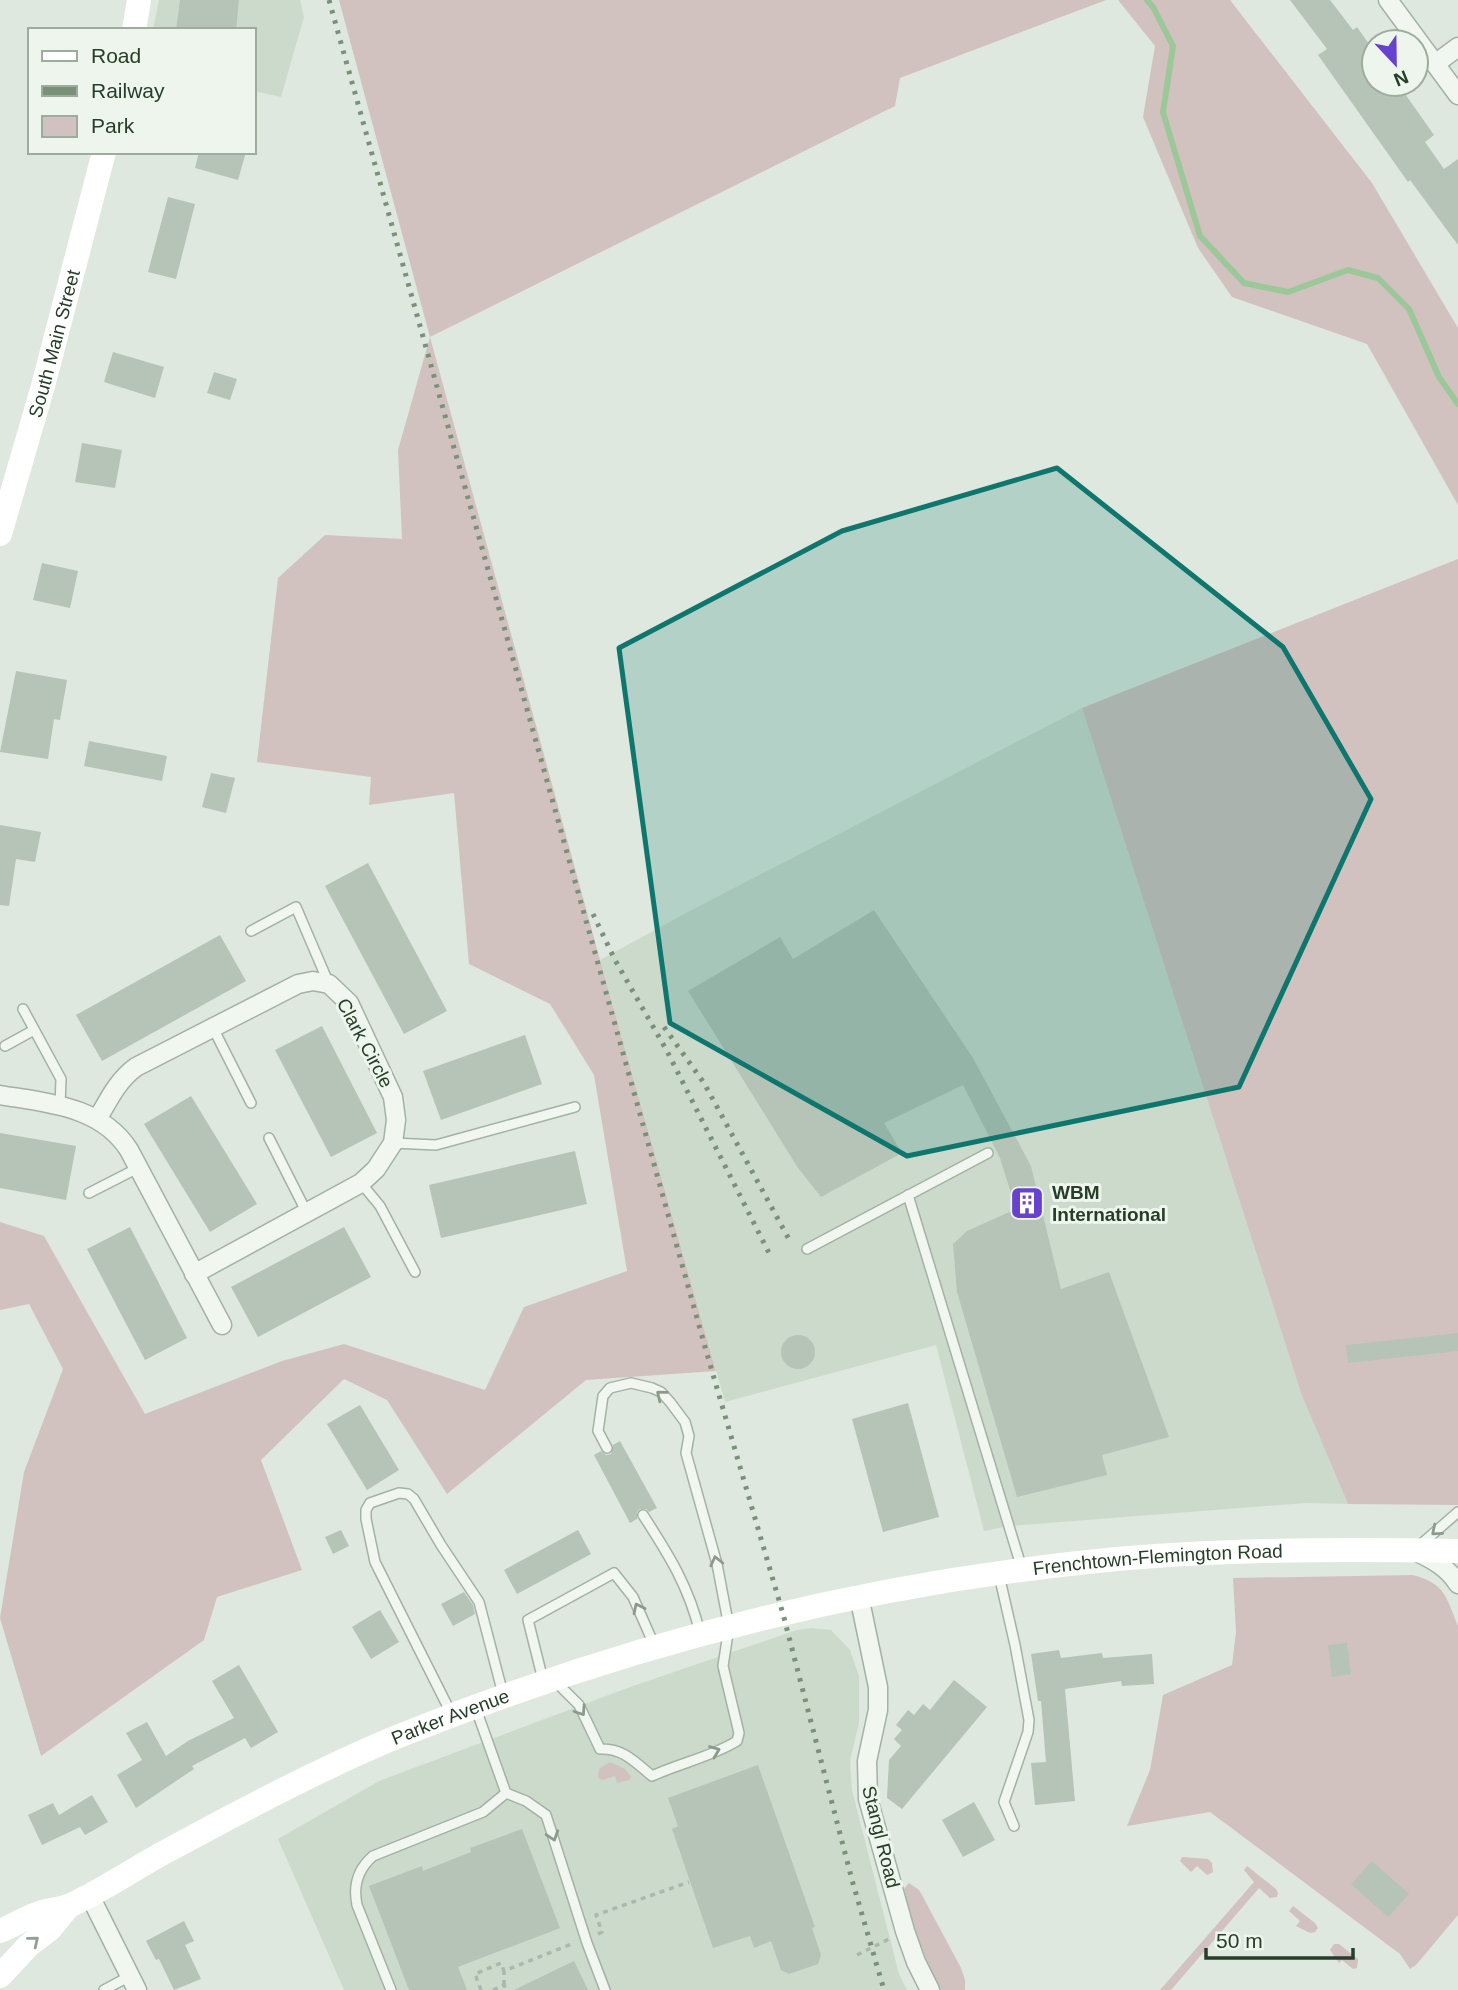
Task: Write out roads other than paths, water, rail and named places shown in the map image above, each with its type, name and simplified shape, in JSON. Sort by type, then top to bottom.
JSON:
[{"type":"main road","points":[[134,28],[139,0]]},
{"type":"main road","name":"South Main Street","points":[[0,534],[43,386],[103,154]]},
{"type":"main road","name":"Frenchtown-Flemington Road","points":[[859,1596],[1096,1561],[1197,1554],[1458,1551]]},
{"type":"main road","name":"Parker Avenue","points":[[0,1931],[40,1912],[79,1900],[168,1850],[317,1773],[475,1707],[548,1680],[655,1647],[859,1596]]},
{"type":"main road","name":"Parker Avenue","points":[[0,1976],[12,1961],[79,1900]]},
{"type":"street","points":[[1388,0],[1458,95]]},
{"type":"street","points":[[1435,64],[1458,47]]},
{"type":"street","name":"Clark Circle","points":[[98,1118],[125,1075],[136,1067],[298,984],[313,981],[329,984],[349,1003],[393,1097],[396,1120],[393,1143]]},
{"type":"street","points":[[0,1095],[60,1106],[98,1118],[123,1140],[222,1325]]},
{"type":"street","points":[[194,1274],[361,1183],[376,1169],[393,1143]]},
{"type":"street","points":[[1414,1550],[1437,1562],[1452,1574],[1458,1584]]},
{"type":"street","name":"Stangl Road","points":[[859,1596],[878,1687],[878,1710],[867,1761],[868,1799],[905,1931],[930,1990]]},
{"type":"street","points":[[79,1900],[134,1983]]},
{"type":"lane","points":[[251,930],[296,907],[329,984]]},
{"type":"lane","points":[[23,1009],[61,1079],[60,1106]]},
{"type":"lane","points":[[213,1028],[251,1103]]},
{"type":"lane","points":[[5,1046],[34,1030]]},
{"type":"lane","points":[[393,1143],[436,1145],[575,1107]]},
{"type":"lane","points":[[269,1138],[307,1213]]},
{"type":"lane","points":[[807,1249],[988,1153]]},
{"type":"lane","points":[[89,1193],[138,1168]]},
{"type":"lane","points":[[361,1183],[380,1206],[415,1272]]},
{"type":"lane","points":[[908,1195],[1010,1572],[1015,1645],[1029,1720],[1028,1732],[1004,1802],[1014,1826]]},
{"type":"lane","points":[[607,1448],[598,1431],[603,1396],[610,1388],[631,1383],[661,1392],[685,1422],[689,1436],[686,1453],[717,1564],[729,1627],[723,1666],[737,1721],[737,1741],[720,1751],[678,1764],[652,1776],[624,1753],[600,1749],[579,1705],[548,1680],[528,1620],[614,1573],[633,1598],[655,1647]]},
{"type":"lane","points":[[452,1716],[375,1562],[366,1519],[366,1510],[370,1503],[399,1493],[408,1494],[414,1499],[479,1602],[504,1696]]},
{"type":"lane","points":[[1414,1550],[1458,1512]]},
{"type":"lane","points":[[643,1516],[668,1553],[689,1592],[701,1635]]},
{"type":"lane","points":[[475,1707],[506,1793],[526,1801],[546,1815],[585,1939],[605,1990]]},
{"type":"lane","points":[[391,1990],[354,1893],[362,1865],[373,1856],[483,1812],[506,1793]]},
{"type":"lane","points":[[104,1990],[134,1983]]},
{"type":"waterway","points":[[1147,0],[1173,46],[1163,112],[1200,236],[1244,283],[1288,292],[1348,270],[1378,278],[1409,309],[1439,377],[1458,404]]},
{"type":"railway","points":[[329,0],[707,1354],[783,1614],[852,1880],[884,1990]]},
{"type":"railway","points":[[593,914],[615,960],[667,1051],[771,1257]]},
{"type":"railway","points":[[664,1027],[704,1083],[791,1243]]},
{"type":"place","name":"WBM International","points":[[1027,1203]]}]
